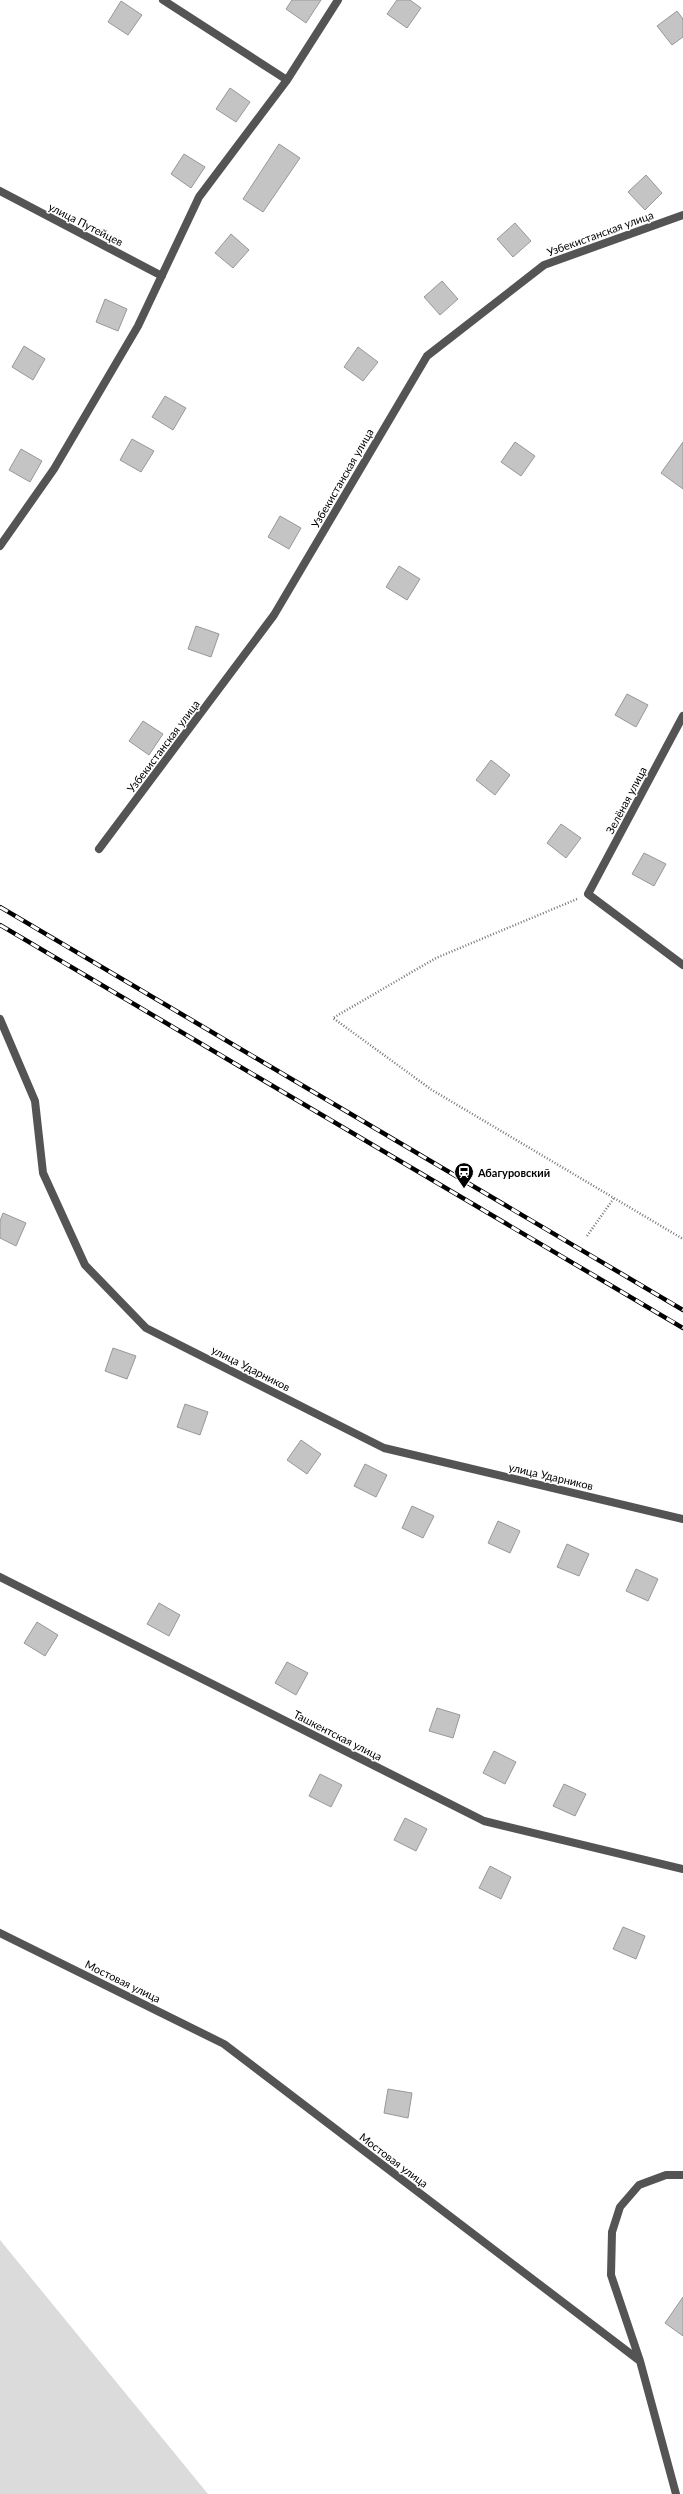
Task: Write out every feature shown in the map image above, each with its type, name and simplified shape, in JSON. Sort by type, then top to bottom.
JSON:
[{"type":"street","points":[[163,0],[287,80]]},
{"type":"street","points":[[0,546],[54,470],[138,326],[199,197],[287,80],[338,0]]},
{"type":"street","name":"улица Путейцев","points":[[0,190],[162,276]]},
{"type":"street","name":"Узбекистанская улица","points":[[99,849],[274,615],[427,356],[544,265],[683,215]]},
{"type":"street","name":"Зелёная улица","points":[[588,894],[683,716]]},
{"type":"street","points":[[588,894],[683,965]]},
{"type":"street","name":"улица Ударников","points":[[0,1019],[35,1101],[43,1173],[85,1265],[146,1328],[384,1448],[683,1519]]},
{"type":"street","name":"Ташкентская улица","points":[[0,1577],[484,1821],[683,1869]]},
{"type":"street","name":"Мостовая улица","points":[[0,1933],[224,2044],[640,2361]]},
{"type":"street","points":[[676,2494],[640,2361],[611,2274],[612,2232],[620,2206],[639,2184],[666,2175],[683,2175]]},
{"type":"path","points":[[588,894],[436,958],[333,1018],[432,1090],[683,1239]]},
{"type":"path","points":[[588,1236],[614,1198]]},
{"type":"shaded area","points":[[0,2240],[208,2494],[0,2494]]},
{"type":"building","points":[[292,0],[321,0],[306,23],[286,9]]},
{"type":"building","points":[[397,0],[410,0],[421,8],[407,28],[387,14]]},
{"type":"building","points":[[121,1],[142,15],[128,35],[108,22]]},
{"type":"building","points":[[677,11],[683,19],[683,37],[672,45],[657,26]]},
{"type":"building","points":[[230,88],[250,102],[236,122],[216,109]]},
{"type":"building","points":[[279,144],[300,158],[263,212],[243,199]]},
{"type":"building","points":[[184,154],[205,167],[191,188],[171,174]]},
{"type":"building","points":[[646,175],[662,193],[645,210],[628,192]]},
{"type":"building","points":[[515,223],[531,241],[513,257],[497,239]]},
{"type":"building","points":[[231,234],[249,250],[233,268],[215,253]]},
{"type":"building","points":[[442,281],[458,299],[440,315],[424,297]]},
{"type":"building","points":[[105,299],[127,309],[118,331],[96,322]]},
{"type":"building","points":[[24,346],[45,359],[33,380],[12,367]]},
{"type":"building","points":[[358,347],[378,362],[363,381],[344,367]]},
{"type":"building","points":[[165,396],[186,408],[173,430],[152,417]]},
{"type":"building","points":[[132,439],[154,451],[141,472],[120,460]]},
{"type":"building","points":[[515,442],[535,456],[521,476],[501,462]]},
{"type":"building","points":[[683,442],[683,489],[661,473]]},
{"type":"building","points":[[21,449],[42,461],[30,482],[9,470]]},
{"type":"building","points":[[280,516],[301,528],[289,549],[268,537]]},
{"type":"building","points":[[399,566],[420,579],[407,600],[386,587]]},
{"type":"building","points":[[196,626],[219,634],[211,657],[188,649]]},
{"type":"building","points":[[627,694],[648,705],[636,727],[615,715]]},
{"type":"building","points":[[143,721],[163,734],[149,755],[129,741]]},
{"type":"building","points":[[491,760],[510,775],[495,795],[476,780]]},
{"type":"building","points":[[561,824],[581,838],[566,858],[547,843]]},
{"type":"building","points":[[644,853],[666,864],[654,886],[632,874]]},
{"type":"building","points":[[3,1213],[26,1223],[16,1246],[0,1238],[0,1221]]},
{"type":"building","points":[[113,1348],[136,1356],[127,1379],[105,1371]]},
{"type":"building","points":[[185,1404],[208,1412],[200,1435],[177,1427]]},
{"type":"building","points":[[301,1440],[321,1454],[307,1474],[287,1460]]},
{"type":"building","points":[[365,1464],[387,1475],[376,1497],[354,1486]]},
{"type":"building","points":[[412,1506],[434,1516],[423,1538],[402,1528]]},
{"type":"building","points":[[498,1521],[520,1531],[510,1553],[488,1543]]},
{"type":"building","points":[[567,1544],[589,1554],[579,1576],[557,1567]]},
{"type":"building","points":[[636,1569],[658,1579],[648,1601],[626,1591]]},
{"type":"building","points":[[159,1603],[180,1615],[169,1636],[147,1624]]},
{"type":"building","points":[[37,1622],[58,1635],[45,1656],[24,1643]]},
{"type":"building","points":[[287,1662],[308,1673],[296,1695],[275,1683]]},
{"type":"building","points":[[437,1708],[460,1715],[453,1738],[429,1731]]},
{"type":"building","points":[[494,1751],[516,1762],[505,1784],[483,1773]]},
{"type":"building","points":[[320,1774],[342,1785],[331,1807],[309,1796]]},
{"type":"building","points":[[564,1784],[586,1794],[575,1816],[553,1806]]},
{"type":"building","points":[[405,1818],[427,1829],[416,1851],[394,1840]]},
{"type":"building","points":[[490,1866],[511,1877],[501,1899],[479,1888]]},
{"type":"building","points":[[623,1927],[645,1936],[636,1959],[613,1949]]},
{"type":"building","points":[[388,2089],[412,2093],[408,2118],[384,2113]]},
{"type":"building","points":[[683,2297],[683,2336],[665,2323]]},
{"type":"railway","points":[[0,907],[683,1310]]},
{"type":"railway","points":[[0,925],[683,1328]]},
{"type":"place","name":"Абагуровский","points":[[464,1189]]}]
